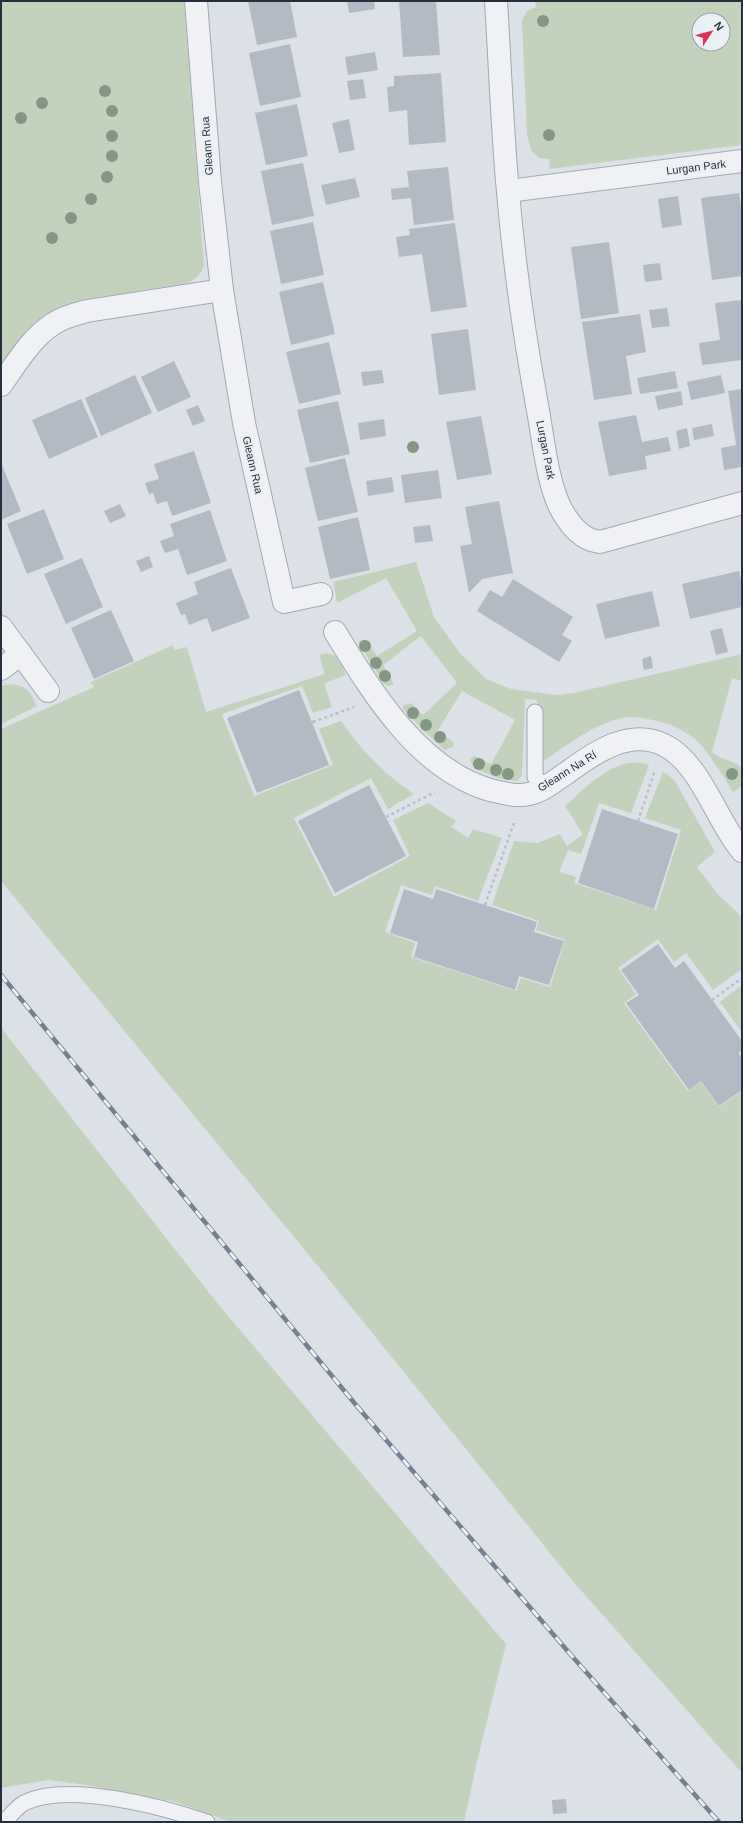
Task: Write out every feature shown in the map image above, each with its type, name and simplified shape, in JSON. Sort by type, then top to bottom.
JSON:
[{"type":"street","name":"Gleann Rua","points":[[196,1],[210,182],[222,290],[244,422],[284,602],[321,594]]},
{"type":"street","name":"Lurgan Park","points":[[496,1],[508,191],[520,299],[542,432],[555,492],[562,510],[570,522],[585,538],[600,542],[742,503]]},
{"type":"street","name":"Lurgan Park","points":[[508,191],[742,161]]},
{"type":"street","points":[[1,385],[34,341],[59,320],[87,311],[222,290]]},
{"type":"street","points":[[1,627],[48,691]]},
{"type":"street","name":"Gleann Na Rí","points":[[335,632],[377,699],[393,719],[433,758],[462,778],[482,787],[516,796],[545,787],[582,762],[620,741],[634,739],[664,745],[675,752],[696,777],[731,837],[742,851]]},
{"type":"street","points":[[1,669],[21,654]]},
{"type":"lane","points":[[535,712],[535,777],[545,787]]},
{"type":"lane","points":[[4,1822],[23,1803],[51,1795],[100,1796],[174,1811],[207,1822]]},
{"type":"path","points":[[312,722],[377,699]]},
{"type":"path","points":[[638,821],[664,745]]},
{"type":"path","points":[[386,818],[462,778]]},
{"type":"path","points":[[485,905],[524,794]]},
{"type":"path","points":[[712,1000],[742,978]]},
{"type":"green space","points":[[1,1],[184,1],[204,265],[198,276],[188,283],[76,301],[38,321],[17,344],[1,365]]},
{"type":"green space","points":[[535,1],[742,1],[742,145],[549,169],[550,159],[539,158],[531,150],[527,134],[522,20],[527,11],[536,7]]},
{"type":"green space","points":[[416,562],[434,617],[459,652],[486,679],[511,689],[557,695],[574,693],[742,654],[742,681],[732,678],[712,752],[715,755],[734,762],[742,768],[742,786],[733,792],[705,750],[687,733],[666,724],[642,718],[622,718],[601,725],[580,736],[542,762],[537,757],[537,700],[525,699],[522,776],[516,781],[498,778],[474,768],[470,760],[474,756],[491,764],[515,720],[462,691],[438,730],[454,743],[453,747],[445,750],[403,709],[403,706],[411,703],[423,715],[457,683],[421,636],[383,665],[394,684],[388,686],[384,684],[358,642],[361,640],[366,640],[377,656],[417,631],[386,578],[337,603],[333,582]]},
{"type":"green space","points":[[173,645],[174,650],[187,647],[206,712],[325,674],[319,655],[330,654],[339,661],[346,675],[325,683],[332,707],[313,713],[302,686],[222,714],[254,796],[333,765],[319,729],[341,721],[365,752],[383,770],[414,794],[388,809],[371,778],[294,818],[334,897],[410,856],[393,820],[428,803],[456,821],[451,827],[468,838],[473,829],[502,838],[478,901],[435,886],[432,895],[401,885],[385,932],[415,943],[411,957],[516,991],[521,978],[550,987],[565,940],[536,930],[539,921],[492,905],[514,841],[537,843],[560,834],[567,846],[583,834],[565,806],[603,774],[625,764],[637,763],[649,765],[631,813],[599,803],[581,854],[568,850],[559,872],[576,877],[574,883],[656,910],[681,830],[645,818],[663,772],[675,781],[715,852],[697,867],[717,893],[742,917],[742,969],[713,990],[686,953],[674,962],[658,939],[618,968],[636,994],[624,1003],[688,1091],[701,1082],[719,1107],[742,1091],[742,1773],[571,1579],[331,1282],[1,881],[1,729],[94,687],[91,682]]},
{"type":"green space","points":[[10,684],[21,686],[28,690],[37,706],[1,724],[1,686]]},
{"type":"green space","points":[[742,985],[742,1032],[720,1002]]},
{"type":"green space","points":[[1,1028],[218,1304],[506,1644],[478,1757],[464,1822],[231,1822],[176,1802],[86,1785],[49,1780],[1,1788]]},
{"type":"building","points":[[248,1],[290,1],[297,37],[257,45]]},
{"type":"building","points":[[347,1],[374,1],[375,9],[349,13]]},
{"type":"building","points":[[399,1],[436,1],[440,55],[403,57]]},
{"type":"building","points":[[290,44],[301,97],[260,106],[249,53]]},
{"type":"building","points":[[375,52],[378,70],[348,75],[345,57]]},
{"type":"building","points":[[441,73],[446,142],[409,145],[407,110],[389,112],[387,87],[394,86],[394,76]]},
{"type":"building","points":[[363,79],[366,98],[350,100],[347,81]]},
{"type":"building","points":[[297,104],[308,156],[266,165],[255,113]]},
{"type":"building","points":[[349,119],[355,150],[339,153],[332,123]]},
{"type":"building","points":[[303,163],[314,216],[272,225],[261,171]]},
{"type":"building","points":[[448,167],[454,220],[414,225],[411,198],[392,200],[391,189],[409,187],[407,171]]},
{"type":"building","points":[[355,178],[360,197],[326,205],[321,185]]},
{"type":"building","points":[[739,193],[742,214],[742,276],[712,280],[701,198]]},
{"type":"building","points":[[678,196],[682,225],[662,228],[658,199]]},
{"type":"building","points":[[313,222],[324,275],[281,284],[270,231]]},
{"type":"building","points":[[455,223],[467,307],[431,312],[422,254],[399,257],[396,237],[410,235],[409,229]]},
{"type":"building","points":[[609,242],[619,313],[581,319],[571,247]]},
{"type":"building","points":[[660,263],[662,280],[645,282],[643,265]]},
{"type":"building","points":[[323,282],[335,334],[291,345],[279,292]]},
{"type":"building","points":[[742,300],[742,360],[702,365],[699,343],[720,340],[715,303]]},
{"type":"building","points":[[667,308],[670,326],[652,328],[649,310]]},
{"type":"building","points":[[640,314],[646,352],[626,356],[632,394],[594,400],[582,322]]},
{"type":"building","points":[[468,329],[476,390],[439,395],[431,334]]},
{"type":"building","points":[[329,342],[341,394],[299,404],[286,352]]},
{"type":"building","points":[[174,361],[191,397],[158,412],[141,377]]},
{"type":"building","points":[[382,370],[384,383],[363,386],[361,372]]},
{"type":"building","points":[[675,371],[678,388],[640,394],[637,378]]},
{"type":"building","points":[[135,375],[152,413],[101,436],[85,398]]},
{"type":"building","points":[[721,375],[725,393],[691,400],[687,382]]},
{"type":"building","points":[[742,389],[742,467],[724,470],[721,448],[736,445],[728,391]]},
{"type":"building","points":[[681,391],[683,405],[658,410],[655,396]]},
{"type":"building","points":[[81,399],[98,437],[49,459],[32,420]]},
{"type":"building","points":[[338,401],[350,454],[310,463],[297,410]]},
{"type":"building","points":[[198,405],[205,421],[193,426],[186,410]]},
{"type":"building","points":[[636,415],[642,442],[668,437],[671,451],[645,456],[647,469],[609,476],[598,422]]},
{"type":"building","points":[[481,416],[492,474],[457,480],[446,422]]},
{"type":"building","points":[[384,419],[386,436],[360,440],[358,423]]},
{"type":"building","points":[[712,424],[714,436],[694,440],[692,428]]},
{"type":"building","points":[[687,428],[690,446],[679,449],[676,431]]},
{"type":"building","points":[[194,451],[211,503],[172,516],[167,501],[157,504],[153,493],[149,494],[145,483],[159,479],[154,464]]},
{"type":"building","points":[[345,458],[358,512],[318,521],[305,468]]},
{"type":"building","points":[[1,463],[21,511],[1,520]]},
{"type":"building","points":[[438,470],[442,498],[405,503],[401,475]]},
{"type":"building","points":[[392,477],[394,492],[368,496],[366,481]]},
{"type":"building","points":[[499,501],[513,573],[482,579],[469,593],[460,546],[472,544],[465,507]]},
{"type":"building","points":[[120,504],[126,516],[110,523],[104,511]]},
{"type":"building","points":[[44,509],[64,559],[27,574],[7,524]]},
{"type":"building","points":[[210,510],[227,561],[187,575],[178,549],[165,553],[160,541],[174,536],[170,524]]},
{"type":"building","points":[[358,517],[370,570],[330,579],[318,527]]},
{"type":"building","points":[[430,525],[433,541],[415,543],[413,527]]},
{"type":"building","points":[[149,556],[153,567],[141,572],[136,561]]},
{"type":"building","points":[[82,558],[103,607],[66,624],[44,574]]},
{"type":"building","points":[[231,568],[250,618],[212,632],[207,618],[189,625],[185,614],[181,615],[176,603],[198,594],[194,582]]},
{"type":"building","points":[[739,571],[742,585],[742,607],[690,619],[682,584]]},
{"type":"building","points":[[513,579],[573,617],[562,635],[572,641],[559,662],[477,611],[490,590],[502,597]]},
{"type":"building","points":[[652,591],[660,626],[605,639],[596,604]]},
{"type":"building","points":[[111,610],[134,661],[94,679],[71,628]]},
{"type":"building","points":[[722,628],[728,652],[716,655],[710,631]]},
{"type":"building","points":[[651,656],[653,668],[644,670],[642,659]]},
{"type":"building","points":[[299,690],[329,765],[257,793],[227,718]]},
{"type":"building","points":[[369,785],[406,856],[335,893],[298,821]]},
{"type":"building","points":[[602,809],[678,834],[654,909],[578,883]]},
{"type":"building","points":[[404,889],[433,899],[436,889],[537,922],[534,932],[564,941],[549,985],[519,976],[515,990],[414,957],[418,942],[390,933]]},
{"type":"building","points":[[658,944],[675,968],[684,961],[742,1041],[742,1051],[738,1053],[742,1058],[742,1090],[719,1106],[701,1081],[689,1090],[626,1003],[639,995],[621,970]]},
{"type":"building","points":[[566,1799],[567,1813],[553,1814],[552,1800]]},
{"type":"railway","points":[[1,975],[356,1405],[571,1655],[719,1822]]}]
